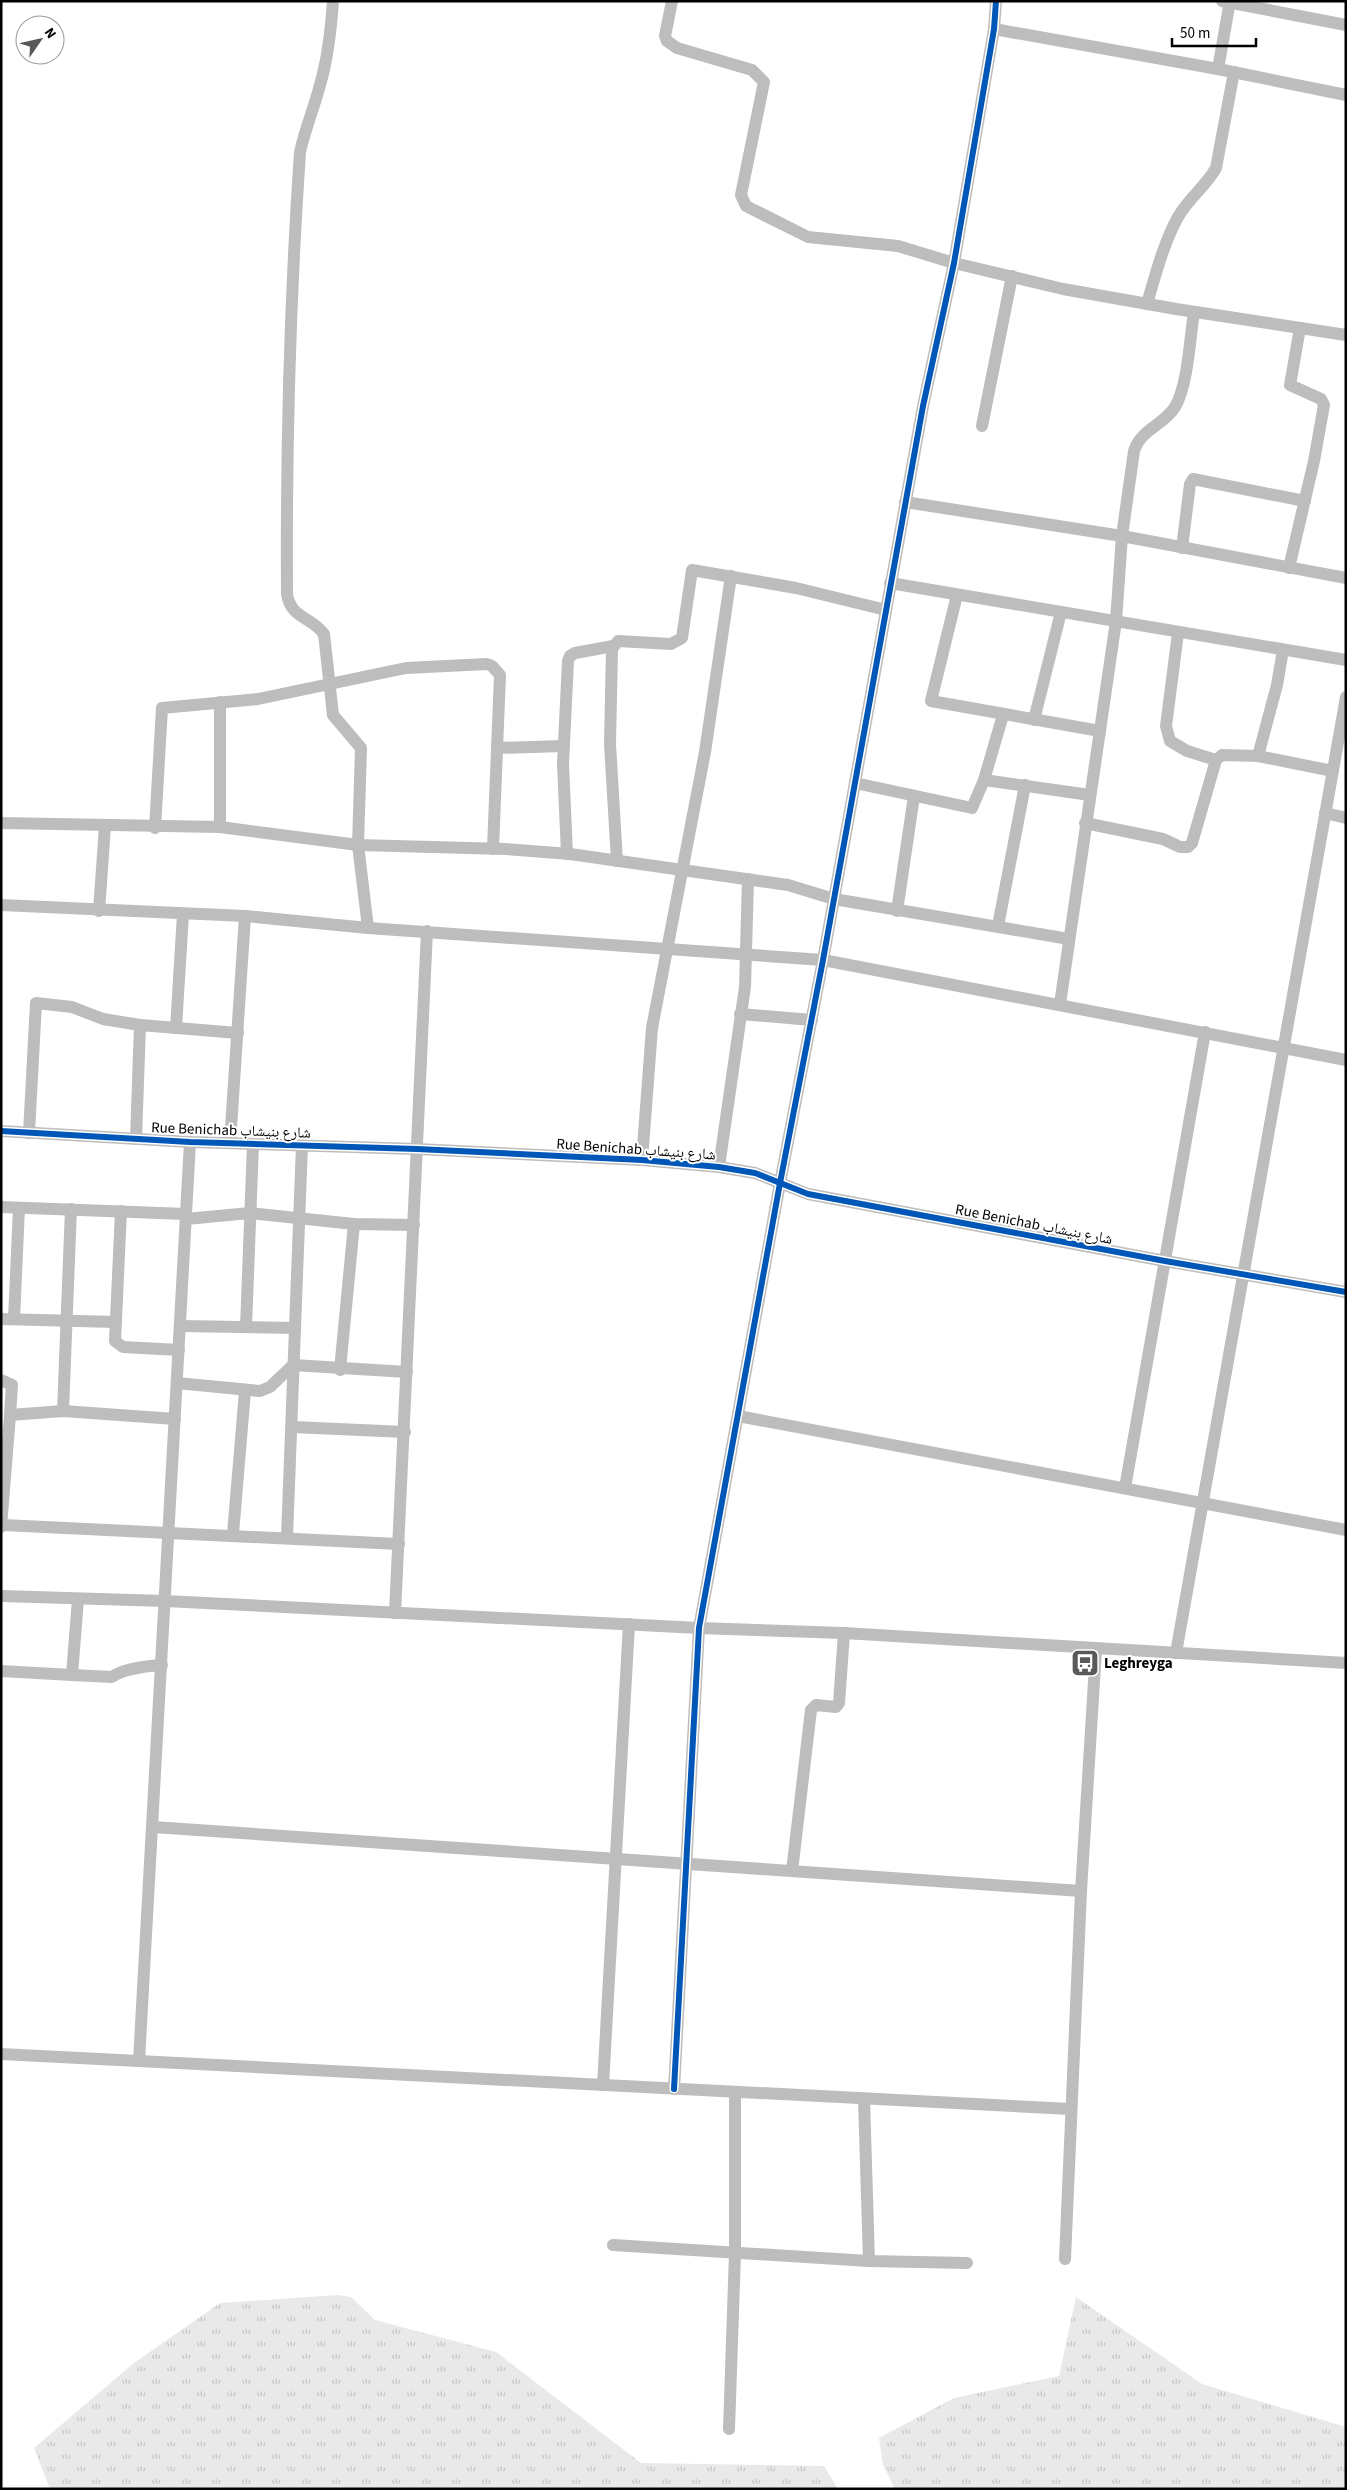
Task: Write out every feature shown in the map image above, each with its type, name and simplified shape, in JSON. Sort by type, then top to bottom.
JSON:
[{"type":"street","points":[[333,1],[329,46],[320,86],[304,130],[300,152],[290,293],[291,369],[286,439],[288,604],[295,613],[320,629],[324,634],[333,715],[360,748],[358,846],[368,928]]},
{"type":"street","points":[[672,1],[665,36],[666,41],[677,48],[752,70],[764,82],[740,195],[746,206],[808,238],[898,246],[954,263],[1148,304],[1346,335]]},
{"type":"street","points":[[674,2089],[699,1628],[780,1183],[823,960],[890,582],[923,406],[954,263],[994,29],[996,1]]},
{"type":"street","points":[[1218,69],[1227,2],[1346,25]]},
{"type":"street","points":[[994,29],[1218,69],[1346,95]]},
{"type":"street","points":[[1148,304],[1154,279],[1179,215],[1209,180],[1216,168],[1234,72]]},
{"type":"street","points":[[982,426],[1012,276]]},
{"type":"street","points":[[1060,1004],[1116,621],[1122,536],[1134,451],[1137,441],[1145,432],[1170,413],[1176,406],[1186,368],[1194,312]]},
{"type":"street","points":[[1289,568],[1314,461],[1324,405],[1321,399],[1290,385],[1300,328]]},
{"type":"street","points":[[1182,548],[1190,484],[1193,479],[1305,501]]},
{"type":"street","points":[[905,502],[1122,536],[1346,578]]},
{"type":"street","points":[[567,854],[564,746],[570,656],[613,646],[618,641],[676,643],[682,638],[691,572],[696,569],[796,588],[886,610]]},
{"type":"street","points":[[642,1160],[652,1028],[706,752],[731,576]]},
{"type":"street","points":[[890,582],[957,595],[1346,660]]},
{"type":"street","points":[[957,595],[931,701],[1100,731]]},
{"type":"street","points":[[1034,720],[1061,612]]},
{"type":"street","points":[[1178,632],[1166,726],[1170,741],[1187,751],[1216,760]]},
{"type":"street","points":[[613,646],[610,744],[617,861]]},
{"type":"street","points":[[1258,756],[1277,686],[1283,650]]},
{"type":"street","points":[[155,828],[162,708],[258,699],[406,668],[487,664],[492,666],[500,676],[493,849]]},
{"type":"street","points":[[1176,1653],[1346,698]]},
{"type":"street","points":[[220,702],[220,827]]},
{"type":"street","points":[[855,783],[972,808],[984,780],[1003,715]]},
{"type":"street","points":[[497,748],[564,746]]},
{"type":"street","points":[[1085,823],[1163,839],[1180,847],[1188,847],[1192,843],[1216,760],[1226,754],[1258,756],[1333,770]]},
{"type":"street","points":[[984,780],[1090,795]]},
{"type":"street","points":[[998,926],[1025,785]]},
{"type":"street","points":[[897,911],[914,796]]},
{"type":"street","points":[[1325,813],[1346,818]]},
{"type":"street","points":[[1,823],[155,828],[220,827],[358,846],[493,849],[567,854],[796,887],[834,899],[897,911],[1069,939]]},
{"type":"street","points":[[99,911],[106,826]]},
{"type":"street","points":[[720,1166],[745,988],[748,879]]},
{"type":"street","points":[[1,905],[99,911],[245,916],[368,928],[823,960],[1346,1060]]},
{"type":"street","points":[[176,1028],[183,914]]},
{"type":"street","points":[[230,1143],[245,916]]},
{"type":"street","points":[[396,1613],[427,931]]},
{"type":"street","points":[[29,1133],[36,1003],[72,1007],[102,1019],[140,1025],[238,1033]]},
{"type":"street","points":[[740,1014],[812,1020]]},
{"type":"street","points":[[136,1139],[140,1025]]},
{"type":"street","points":[[1126,1488],[1205,1032]]},
{"type":"street","name":"Rue Benichab شارع بنيشاب","points":[[1,1132],[190,1142],[417,1149],[642,1160],[720,1166],[755,1173],[808,1194],[1165,1261],[1346,1292]]},
{"type":"street","points":[[138,2061],[170,1532],[190,1142]]},
{"type":"street","points":[[246,1327],[253,1144]]},
{"type":"street","points":[[287,1538],[293,1427],[294,1328],[302,1145]]},
{"type":"street","points":[[1,1207],[122,1211],[186,1216],[250,1213],[354,1224],[414,1225]]},
{"type":"street","points":[[19,1208],[8,1319],[116,1322]]},
{"type":"street","points":[[63,1411],[71,1209]]},
{"type":"street","points":[[122,1211],[115,1341],[120,1346],[179,1350]]},
{"type":"street","points":[[340,1370],[354,1224]]},
{"type":"street","points":[[180,1326],[294,1328]]},
{"type":"street","points":[[177,1384],[245,1391],[266,1390],[293,1365],[340,1370],[407,1372]]},
{"type":"street","points":[[1,1380],[12,1385],[2,1526],[233,1534],[399,1544]]},
{"type":"street","points":[[233,1534],[245,1391]]},
{"type":"street","points":[[10,1415],[63,1411],[175,1420]]},
{"type":"street","points":[[738,1416],[1346,1530]]},
{"type":"street","points":[[293,1427],[405,1432]]},
{"type":"street","points":[[1,1596],[166,1601],[699,1628],[844,1633],[1346,1663]]},
{"type":"street","points":[[72,1674],[78,1599]]},
{"type":"street","points":[[603,2085],[614,1860],[629,1624]]},
{"type":"street","points":[[792,1872],[811,1710],[816,1706],[836,1707],[839,1703],[844,1633]]},
{"type":"street","points":[[1064,2259],[1081,1891],[1096,1649]]},
{"type":"street","points":[[1,1671],[112,1677],[118,1672],[162,1665]]},
{"type":"street","points":[[153,1827],[1081,1891]]},
{"type":"street","points":[[1,2054],[1071,2109]]},
{"type":"street","points":[[729,2429],[735,2253],[735,2092]]},
{"type":"street","points":[[864,2099],[869,2261]]},
{"type":"street","points":[[613,2245],[869,2261],[967,2263]]},
{"type":"green space","points":[[338,2295],[351,2297],[375,2320],[496,2352],[641,2463],[824,2466],[838,2489],[50,2489],[34,2448],[134,2363],[220,2303]]},
{"type":"green space","points":[[1076,2297],[1202,2384],[1346,2427],[1346,2489],[895,2489],[883,2465],[879,2438],[954,2398],[1059,2376]]},
{"type":"cycle path","points":[[674,2089],[699,1628],[780,1183],[823,960],[923,406],[954,263],[994,29],[996,1]]},
{"type":"cycle path","points":[[1,1131],[190,1142],[417,1149],[642,1160],[719,1167],[755,1173],[808,1194],[1165,1261],[1346,1292]]},
{"type":"place","name":"Leghreyga","points":[[1085,1663]]}]
